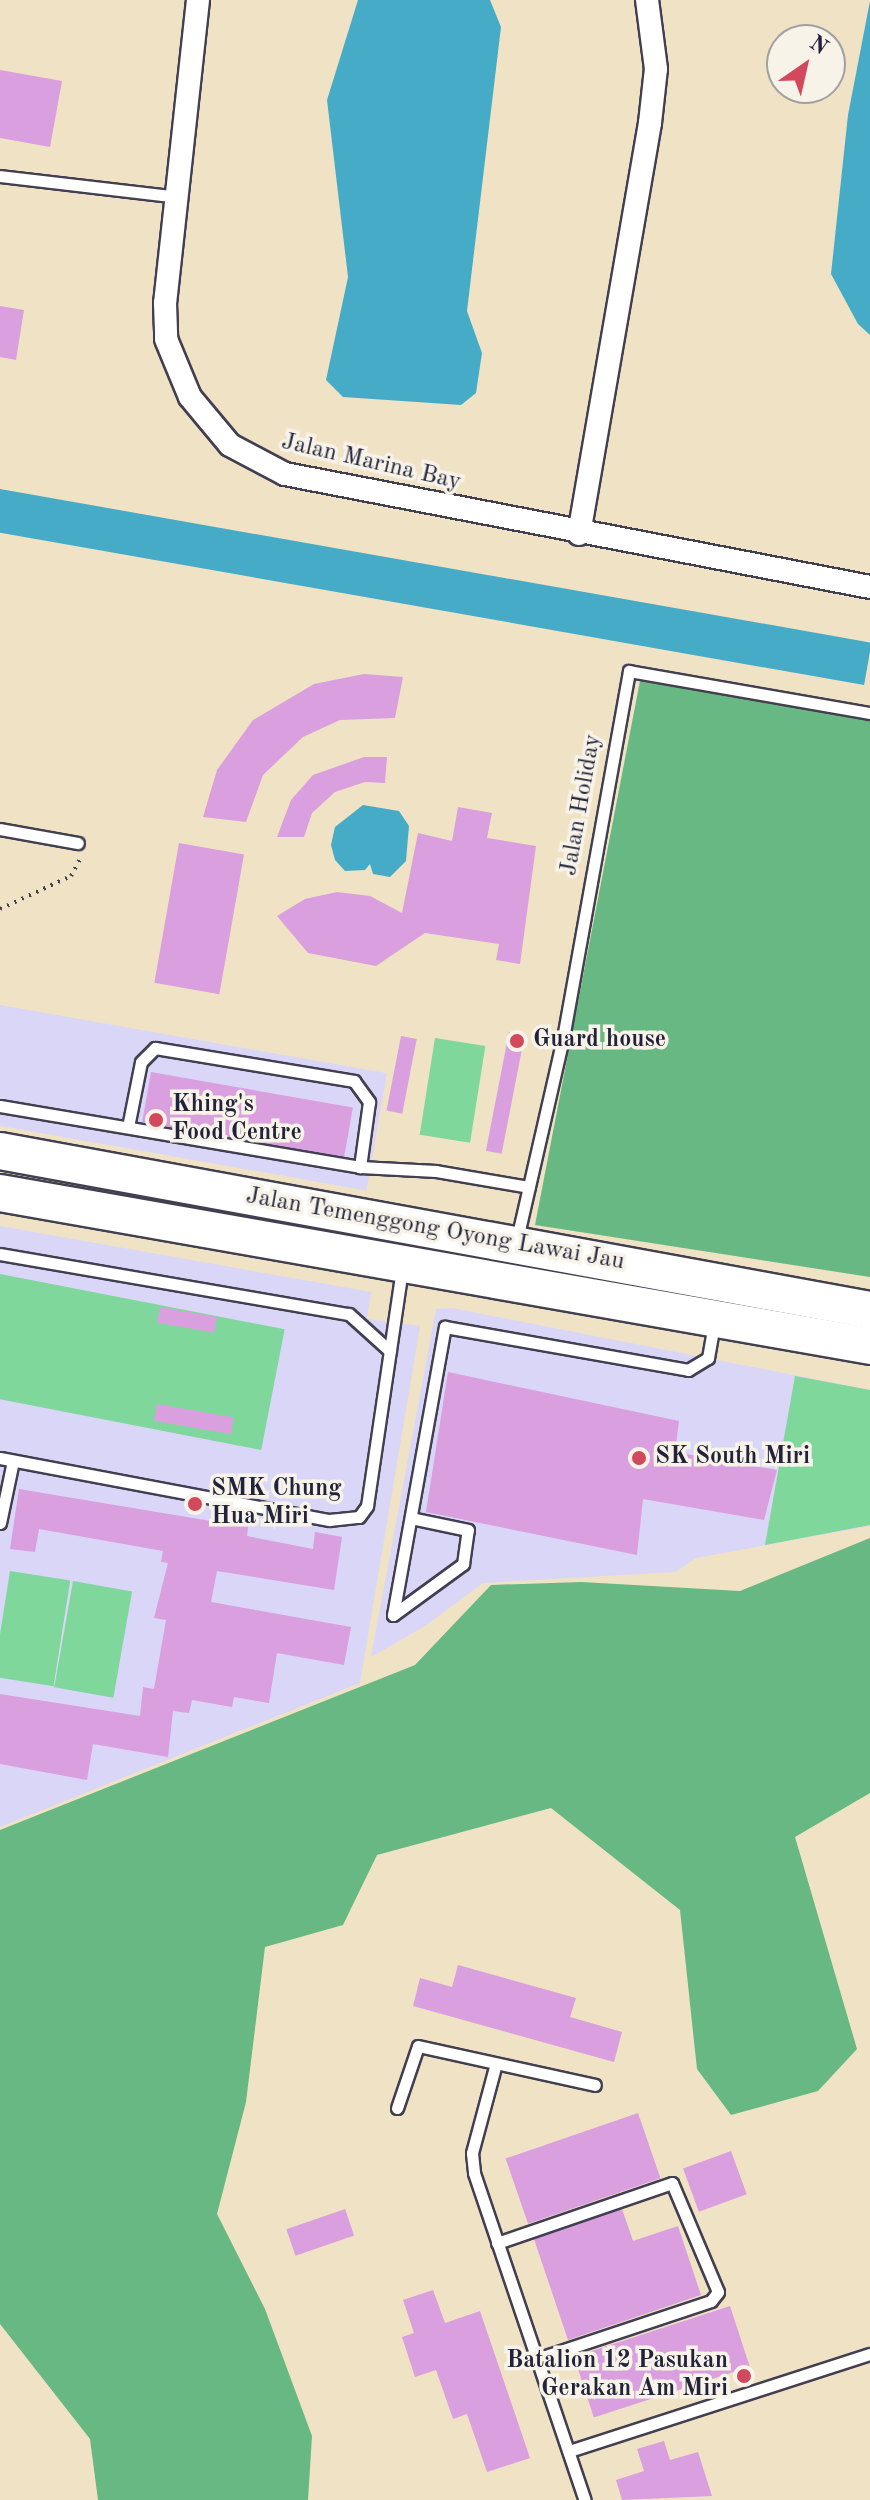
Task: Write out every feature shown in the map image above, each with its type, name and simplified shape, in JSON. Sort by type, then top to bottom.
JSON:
[{"type":"main road","name":"Jalan Temenggong Oyong Lawai Jau","points":[[0,1151],[870,1310]]},
{"type":"main road","name":"Jalan Temenggong Oyong Lawai Jau","points":[[0,1193],[714,1322],[870,1346]]},
{"type":"main road","points":[[812,1300],[870,1295]]},
{"type":"street","name":"Jalan Marina Bay","points":[[198,0],[166,339],[176,374],[201,415],[230,445],[285,474],[579,534],[870,587]]},
{"type":"street","points":[[579,534],[650,123],[656,69],[647,0]]},
{"type":"lane","points":[[0,176],[179,198]]},
{"type":"lane","name":"Jalan Holiday","points":[[516,1244],[563,1038],[629,671],[870,713]]},
{"type":"lane","points":[[0,829],[78,843]]},
{"type":"lane","points":[[128,1127],[141,1062],[155,1048],[354,1081],[369,1102],[360,1167]]},
{"type":"lane","points":[[0,1106],[360,1167],[436,1171],[529,1187]]},
{"type":"lane","points":[[0,1254],[349,1314],[390,1351]]},
{"type":"lane","points":[[0,1458],[346,1521],[367,1506],[403,1265]]},
{"type":"lane","points":[[411,1518],[468,1530],[463,1564],[393,1615],[445,1327],[688,1370],[708,1358],[714,1322]]},
{"type":"lane","points":[[0,1523],[13,1461]]},
{"type":"lane","points":[[397,2108],[418,2046],[495,2067],[595,2085]]},
{"type":"lane","points":[[495,2067],[472,2153],[497,2243],[585,2500]]},
{"type":"lane","points":[[497,2243],[672,2183],[718,2292],[711,2301],[537,2359]]},
{"type":"lane","points":[[569,2451],[870,2354]]},
{"type":"path","points":[[0,909],[71,876],[81,859],[78,843]]},
{"type":"shaded area","points":[[0,1005],[387,1073],[366,1190],[0,1126]]},
{"type":"shaded area","name":"SMK Chung Hua Miri","points":[[0,1226],[371,1292],[367,1319],[420,1326],[360,1683],[0,1827]]},
{"type":"shaded area","name":"SK South Miri","points":[[452,1308],[870,1390],[870,1526],[696,1558],[675,1572],[483,1583],[425,1626],[371,1657],[436,1309]]},
{"type":"green space","points":[[640,681],[870,721],[870,1277],[535,1225]]},
{"type":"green space","points":[[435,1038],[485,1046],[470,1143],[420,1135]]},
{"type":"green space","points":[[0,1274],[285,1329],[261,1450],[0,1399]]},
{"type":"green space","points":[[795,1376],[870,1390],[870,1525],[765,1545]]},
{"type":"green space","points":[[870,1538],[870,1793],[795,1837],[857,2049],[818,2091],[731,2115],[697,2069],[680,1910],[551,1808],[377,1855],[343,1925],[265,1947],[246,2102],[217,2214],[265,2309],[312,2436],[308,2500],[98,2500],[90,2439],[0,2324],[0,1830],[415,1665],[491,1585],[581,1582],[740,1591]]},
{"type":"green space","points":[[10,1571],[70,1581],[54,1686],[0,1678],[0,1634]]},
{"type":"green space","points":[[73,1581],[132,1591],[113,1698],[54,1687]]},
{"type":"water","points":[[358,0],[490,0],[501,27],[467,311],[482,353],[476,393],[461,405],[343,397],[326,380],[348,277],[327,100]]},
{"type":"water","points":[[870,1],[870,335],[858,324],[831,274],[848,115]]},
{"type":"water","points":[[0,489],[870,642],[864,685],[0,533]]},
{"type":"water","points":[[363,805],[399,811],[409,826],[406,861],[390,877],[373,874],[370,864],[365,870],[345,871],[335,860],[331,845],[335,827]]},
{"type":"building","points":[[0,70],[62,81],[50,147],[0,138]]},
{"type":"building","points":[[0,306],[24,310],[16,360],[0,357]]},
{"type":"building","points":[[364,674],[403,677],[395,718],[340,720],[303,737],[263,775],[246,822],[203,817],[217,770],[253,720],[314,684]]},
{"type":"building","points":[[364,757],[387,757],[385,783],[365,782],[335,792],[312,813],[304,837],[277,837],[291,800],[313,775]]},
{"type":"building","points":[[458,807],[492,813],[487,838],[536,846],[520,964],[496,960],[499,944],[425,933],[376,966],[308,953],[277,916],[305,899],[337,892],[370,896],[402,913],[418,833],[452,841]]},
{"type":"building","points":[[179,843],[244,854],[219,994],[154,983]]},
{"type":"building","points":[[509,1032],[525,1035],[502,1154],[486,1151]]},
{"type":"building","points":[[401,1036],[417,1039],[402,1114],[386,1111]]},
{"type":"building","points":[[151,1072],[353,1108],[344,1158],[142,1122]]},
{"type":"building","points":[[160,1307],[217,1317],[214,1333],[157,1323]]},
{"type":"building","points":[[448,1372],[679,1421],[675,1452],[777,1470],[764,1520],[643,1499],[637,1555],[426,1512]]},
{"type":"building","points":[[157,1404],[234,1418],[231,1434],[154,1421]]},
{"type":"building","points":[[19,1489],[223,1523],[224,1517],[249,1520],[247,1536],[313,1549],[315,1532],[342,1537],[334,1590],[217,1571],[211,1602],[351,1627],[344,1665],[277,1653],[269,1703],[234,1697],[232,1707],[192,1700],[189,1713],[173,1711],[168,1757],[93,1744],[87,1780],[0,1764],[0,1694],[140,1716],[143,1687],[154,1689],[166,1620],[154,1618],[168,1563],[161,1562],[163,1551],[39,1529],[35,1552],[10,1549]]},
{"type":"building","points":[[458,1965],[576,1998],[570,2017],[622,2032],[614,2062],[413,2006],[420,1978],[452,1987]]},
{"type":"building","points":[[638,2113],[660,2178],[528,2224],[506,2159]]},
{"type":"building","points":[[731,2151],[747,2194],[699,2212],[683,2168]]},
{"type":"building","points":[[345,2209],[354,2235],[295,2256],[286,2229]]},
{"type":"building","points":[[622,2209],[633,2241],[678,2226],[701,2295],[568,2340],[534,2239]]},
{"type":"building","points":[[433,2290],[445,2323],[480,2311],[530,2458],[487,2472],[467,2414],[453,2419],[436,2370],[415,2377],[402,2337],[414,2333],[403,2300]]},
{"type":"building","points":[[730,2306],[750,2367],[594,2418],[574,2357]]},
{"type":"building","points":[[664,2441],[670,2460],[698,2452],[712,2496],[622,2500],[616,2480],[644,2471],[637,2449]]},
{"type":"place","name":"Guard house","points":[[517,1041]]},
{"type":"place","name":"Khing's Food Centre","points":[[156,1120]]},
{"type":"place","name":"SK South Miri","points":[[639,1458]]},
{"type":"place","name":"SMK Chung Hua Miri","points":[[195,1504]]},
{"type":"place","name":"Batalion 12 Pasukan Gerakan Am Miri","points":[[744,2376]]}]
